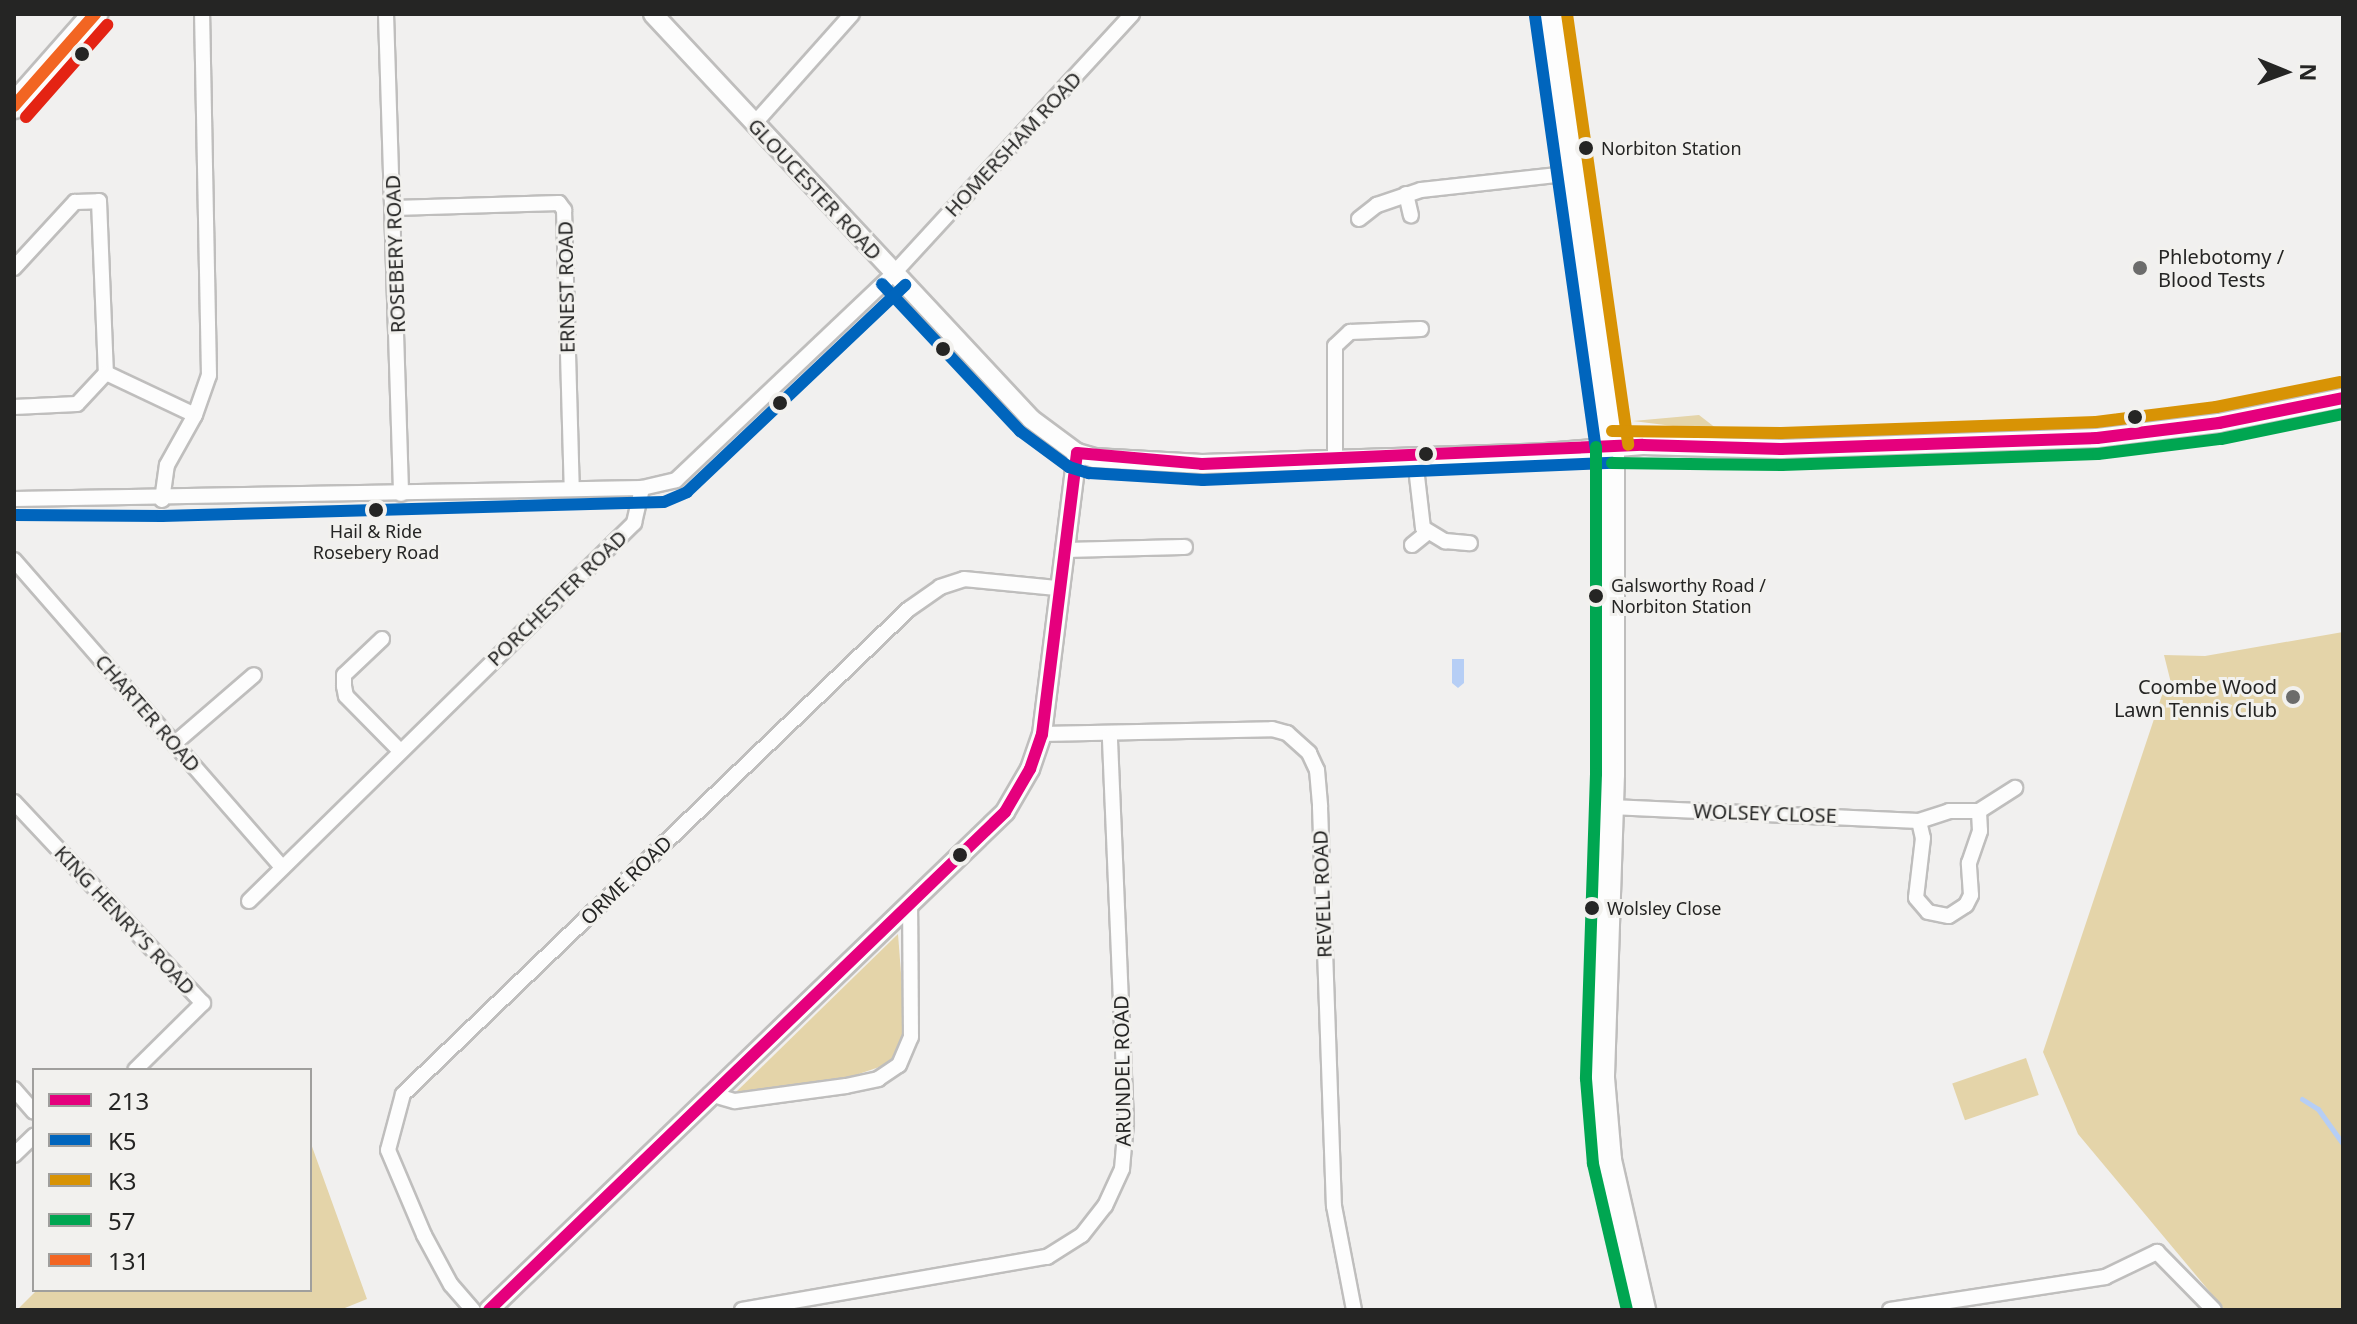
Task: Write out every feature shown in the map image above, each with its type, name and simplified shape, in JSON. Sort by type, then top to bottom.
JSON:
[{"type":"main road","points":[[14,106],[95,14]]},
{"type":"main road","points":[[1551,14],[1576,173],[1612,447],[1611,807],[1604,1115],[1619,1212],[1643,1310]]},
{"type":"street","points":[[162,500],[167,465],[195,415],[211,351],[202,14]]},
{"type":"street","name":"ROSEBERY ROAD","points":[[386,14],[401,494]]},
{"type":"street","name":"GLOUCESTER ROAD","points":[[653,14],[961,347],[1008,395],[1077,453]]},
{"type":"street","points":[[754,124],[852,14]]},
{"type":"street","name":"HOMERSHAM ROAD","points":[[894,273],[1132,14]]},
{"type":"street","points":[[1359,219],[1377,205],[1406,194],[1576,173]]},
{"type":"street","points":[[1406,194],[1411,215]]},
{"type":"street","points":[[14,268],[75,202],[99,201],[103,209],[106,373],[77,404],[14,407]]},
{"type":"street","name":"ERNEST ROAD","points":[[394,208],[559,203],[564,210],[572,489]]},
{"type":"street","points":[[14,499],[162,500],[642,488],[676,480],[894,273]]},
{"type":"street","points":[[1335,459],[1335,346],[1350,332],[1421,329]]},
{"type":"street","points":[[106,373],[195,415]]},
{"type":"street","points":[[489,1310],[1005,812],[1030,769],[1042,734],[1057,588],[1077,453],[1156,464],[1415,459],[1612,447],[1781,449],[2097,438],[2219,423],[2343,398]]},
{"type":"street","points":[[1415,459],[1427,533]]},
{"type":"street","name":"PORCHESTER ROAD","points":[[249,901],[634,523],[642,488]]},
{"type":"street","points":[[1427,533],[1445,541],[1470,543]]},
{"type":"street","points":[[1412,545],[1427,533]]},
{"type":"street","points":[[1063,550],[1185,547]]},
{"type":"street","name":"CHARTER ROAD","points":[[14,560],[282,867]]},
{"type":"street","name":"ORME ROAD","points":[[473,1310],[451,1285],[424,1235],[388,1150],[403,1094],[909,609],[940,587],[964,579],[1057,588]]},
{"type":"street","points":[[382,639],[344,675],[344,686],[346,696],[400,751]]},
{"type":"street","points":[[175,743],[254,675]]},
{"type":"street","name":"REVELL ROAD","points":[[1042,734],[1110,735],[1272,729],[1298,743],[1317,770],[1334,1206],[1354,1310]]},
{"type":"street","name":"ARUNDEL ROAD","points":[[742,1310],[1038,1260],[1066,1248],[1105,1206],[1122,1169],[1126,1122],[1110,735]]},
{"type":"street","name":"WOLSEY CLOSE","points":[[1611,807],[1919,821],[1949,811],[1979,811],[2015,788]]},
{"type":"street","name":"KING HENRY'S ROAD","points":[[14,802],[203,1003],[137,1068]]},
{"type":"street","points":[[1919,821],[1923,838],[1916,898],[1928,912],[1949,916],[1966,905],[1971,895],[1969,863],[1980,831],[1979,811]]},
{"type":"street","points":[[710,1094],[735,1101],[846,1086],[878,1079],[899,1065],[911,1037],[910,902]]},
{"type":"street","points":[[14,1089],[32,1110]]},
{"type":"street","points":[[14,1155],[32,1138]]},
{"type":"street","points":[[1890,1310],[2105,1277],[2157,1252],[2214,1310]]},
{"type":"shaded area","points":[[1699,415],[1721,432],[1633,421]]},
{"type":"shaded area","points":[[2343,632],[2343,1310],[2225,1310],[2078,1134],[2043,1052],[2166,683],[2171,683],[2164,655],[2205,656]]},
{"type":"shaded area","points":[[898,934],[906,1038],[894,1062],[844,1079],[736,1092]]},
{"type":"shaded area","points":[[2026,1058],[2039,1095],[1965,1120],[1952,1083]]},
{"type":"shaded area","points":[[312,1147],[367,1299],[340,1310],[17,1310],[35,1292],[312,1292]]},
{"type":"water","points":[[1452,659],[1464,659],[1464,683],[1458,688],[1452,683]]},
{"type":"waterway","points":[[2302,1099],[2318,1109],[2343,1144]]},
{"type":"transit line","name":"131","points":[[14,106],[95,14]]},
{"type":"transit line","name":"K3","points":[[1567,14],[1628,445]]},
{"type":"transit line","name":"K5","points":[[1535,16],[1596,449]]},
{"type":"transit line","points":[[26,117],[107,25]]},
{"type":"transit line","name":"K5","points":[[882,284],[1020,431],[1069,467],[1089,473],[1203,480],[1613,463]]},
{"type":"transit line","name":"K5","points":[[14,515],[162,516],[664,502],[687,492],[905,285]]},
{"type":"transit line","name":"K3","points":[[1612,431],[1781,433],[2096,422],[2216,407],[2340,382]]},
{"type":"transit line","name":"213","points":[[1077,453],[1202,464],[1643,445],[1781,449],[2097,438],[2219,423],[2343,398]]},
{"type":"transit line","name":"57","points":[[1612,463],[1782,465],[2098,454],[2221,439],[2343,414]]},
{"type":"transit line","name":"57","points":[[1596,447],[1596,774],[1586,1079],[1593,1164],[1627,1310]]},
{"type":"transit line","name":"213","points":[[489,1310],[1005,812],[1030,769],[1042,734],[1077,453]]},
{"type":"place","name":"Norbiton Station","points":[[1586,148]]},
{"type":"place","name":"Phlebotomy / Blood Tests","points":[[2140,268]]},
{"type":"place","name":"Hail & Ride Rosebery Road","points":[[376,510]]},
{"type":"place","name":"Galsworthy Road / Norbiton Station","points":[[1596,596]]},
{"type":"place","name":"Coombe Wood Lawn Tennis Club","points":[[2293,697]]},
{"type":"place","name":"Wolsley Close","points":[[1592,908]]}]
